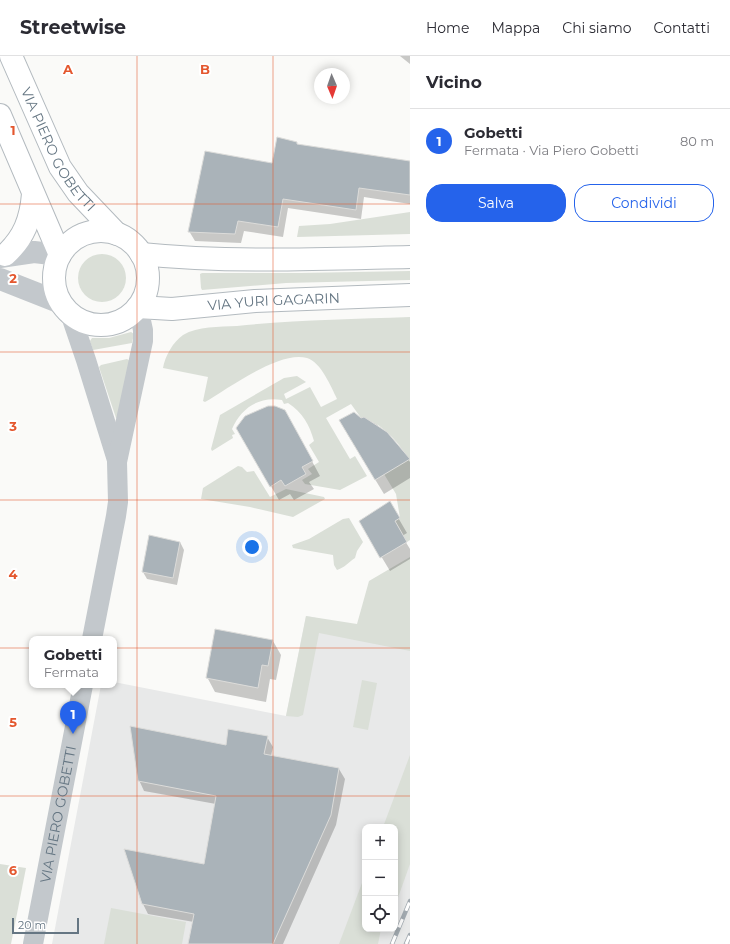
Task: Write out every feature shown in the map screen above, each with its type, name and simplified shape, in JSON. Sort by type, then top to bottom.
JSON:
[{"type":"main road","name":"VIA PIERO GOBETTI","points":[[11,56],[63,172],[78,193],[117,234]]},
{"type":"main road","points":[[0,115],[60,255]]},
{"type":"main road","points":[[2,256],[19,239],[26,228],[32,207],[33,194]]},
{"type":"main road","points":[[104,232],[117,234],[126,238],[141,254],[146,264],[148,275],[146,290],[138,307],[128,317],[114,323],[99,325],[82,322],[65,308],[54,280],[56,263],[66,247],[77,238],[90,233],[104,232]]},
{"type":"main road","points":[[141,254],[179,258],[224,260],[410,257]]},
{"type":"main road","name":"VIA YURI GAGARIN","points":[[138,307],[172,309],[255,301],[410,295]]},
{"type":"street","points":[[2,256],[34,252],[60,255]]},
{"type":"street","points":[[0,279],[65,308],[86,360],[118,462]]},
{"type":"street","points":[[93,636],[116,516],[118,502],[118,462],[143,341],[143,330],[138,307]]},
{"type":"street","name":"VIA PIERO GOBETTI","points":[[33,944],[82,688]]},
{"type":"shaded area","points":[[410,212],[410,234],[297,237],[299,226],[330,224]]},
{"type":"shaded area","points":[[97,254],[107,254],[119,261],[126,273],[126,283],[119,295],[107,302],[97,302],[89,298],[82,291],[78,283],[78,273],[82,265],[89,258]]},
{"type":"shaded area","points":[[410,271],[410,280],[286,283],[202,290],[200,274],[202,273]]},
{"type":"shaded area","points":[[410,317],[410,540],[407,542],[395,521],[400,518],[396,494],[384,474],[409,459],[400,446],[383,428],[369,420],[361,418],[351,404],[326,418],[350,459],[355,456],[367,476],[340,490],[305,484],[302,480],[312,474],[308,469],[319,462],[309,445],[314,441],[308,424],[302,415],[288,403],[284,404],[282,400],[266,400],[252,405],[240,415],[232,429],[235,434],[232,435],[233,438],[212,451],[211,449],[220,415],[284,378],[297,376],[306,382],[284,394],[286,399],[310,387],[321,407],[337,399],[329,382],[317,364],[312,360],[296,357],[269,365],[205,402],[203,401],[208,377],[163,368],[170,350],[176,341],[189,332],[202,328],[301,321]]},
{"type":"shaded area","points":[[131,332],[134,334],[132,343],[93,350],[90,341],[92,338],[109,338]]},
{"type":"shaded area","points":[[127,359],[130,361],[118,418],[116,418],[99,367],[101,365]]},
{"type":"shaded area","points":[[238,466],[242,467],[247,472],[254,471],[270,497],[286,489],[324,497],[325,499],[293,517],[250,507],[201,499],[203,488]]},
{"type":"shaded area","points":[[349,518],[363,542],[357,551],[355,558],[342,568],[337,570],[334,565],[333,555],[293,548],[292,545],[309,539],[343,519]]},
{"type":"shaded area","points":[[410,557],[410,651],[319,633],[303,715],[298,717],[286,716],[306,616],[357,624],[369,581]]},
{"type":"shaded area","points":[[306,616],[410,636],[410,944],[52,944],[100,688],[117,688],[117,683],[286,716]]},
{"type":"shaded area","points":[[362,680],[377,683],[368,730],[353,727]]},
{"type":"shaded area","points":[[410,755],[410,864],[398,898],[398,824],[384,824]]},
{"type":"shaded area","points":[[0,864],[26,868],[11,944],[0,944]]},
{"type":"shaded area","points":[[362,883],[362,932],[380,932],[378,944],[339,944]]},
{"type":"shaded area","points":[[111,908],[186,922],[182,944],[104,944]]},
{"type":"building","points":[[277,137],[297,142],[297,144],[410,161],[410,195],[359,188],[356,210],[283,199],[278,227],[238,221],[235,234],[188,232],[205,151],[272,163]]},
{"type":"building","points":[[268,406],[275,406],[285,410],[313,461],[302,467],[306,474],[285,486],[281,480],[270,487],[236,428],[245,416]]},
{"type":"building","points":[[354,412],[361,418],[364,417],[387,432],[410,459],[375,480],[339,420]]},
{"type":"building","points":[[390,501],[400,518],[395,521],[407,542],[380,558],[359,521]]},
{"type":"building","points":[[149,535],[180,542],[173,578],[142,572]]},
{"type":"building","points":[[215,629],[273,640],[268,666],[262,665],[258,688],[206,678]]},
{"type":"building","points":[[130,726],[226,745],[228,729],[268,736],[264,754],[339,768],[331,815],[273,944],[188,944],[194,914],[142,904],[124,849],[204,864],[216,796],[138,781]]},
{"type":"railway","points":[[392,944],[410,901]]},
{"type":"railway","points":[[406,944],[410,935]]},
{"type":"place","name":"Gobetti","points":[[73,734]]}]
